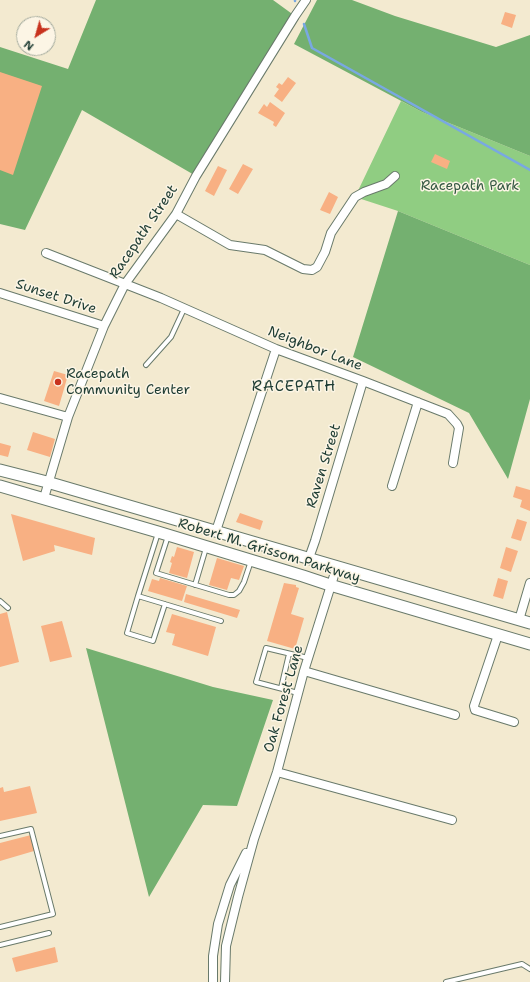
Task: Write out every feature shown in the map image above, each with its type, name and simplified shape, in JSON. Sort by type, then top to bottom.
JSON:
[{"type":"main road","name":"Robert M. Grissom Parkway","points":[[0,470],[49,482],[530,623]]},
{"type":"main road","name":"Robert M. Grissom Parkway","points":[[0,486],[530,644]]},
{"type":"street","name":"Racepath Street","points":[[44,498],[68,417],[104,326],[125,284],[176,214],[196,176],[306,0]]},
{"type":"street","points":[[176,214],[230,246],[265,250],[303,269],[312,270],[317,267],[325,252],[331,233],[355,197],[386,184],[395,176]]},
{"type":"street","name":"Neighbor Lane","points":[[46,253],[125,284],[276,349],[448,414],[459,428],[453,463]]},
{"type":"street","name":"Sunset Drive","points":[[0,293],[104,326]]},
{"type":"street","points":[[216,531],[276,349]]},
{"type":"street","name":"Raven Street","points":[[309,558],[363,381]]},
{"type":"street","points":[[0,398],[68,417]]},
{"type":"street","points":[[392,486],[418,402]]},
{"type":"street","name":"Oak Forest Lane","points":[[225,982],[226,946],[238,897],[254,838],[277,772],[304,671],[336,566]]},
{"type":"street","points":[[519,620],[530,583]]},
{"type":"street","points":[[498,634],[474,706],[475,710],[514,722]]},
{"type":"street","points":[[304,671],[455,715]]},
{"type":"street","points":[[277,772],[452,820]]},
{"type":"street","name":"Oak Forest Lane","points":[[213,982],[213,956],[218,924],[230,885],[254,838]]},
{"type":"lane","points":[[146,365],[171,337],[184,309]]},
{"type":"lane","points":[[163,534],[156,573],[229,595],[234,595],[239,591],[244,582],[251,561]]},
{"type":"lane","points":[[163,534],[138,596],[127,632],[153,641],[164,604]]},
{"type":"lane","points":[[195,584],[206,547]]},
{"type":"lane","points":[[138,596],[221,621]]},
{"type":"lane","points":[[0,601],[8,608]]},
{"type":"lane","points":[[299,693],[256,682],[266,648],[308,658]]},
{"type":"lane","points":[[281,688],[289,654]]},
{"type":"lane","points":[[0,836],[31,829],[53,914],[0,927]]},
{"type":"lane","points":[[0,945],[49,933]]},
{"type":"lane","points":[[446,982],[522,964],[530,969]]},
{"type":"green space","points":[[96,0],[273,0],[295,16],[196,176],[82,110],[25,230],[0,224],[0,47],[16,52],[16,56],[28,56],[68,69]]},
{"type":"green space","points":[[317,0],[352,0],[395,16],[496,47],[530,35],[530,156],[422,112],[294,44]]},
{"type":"green space","name":"Racepath Park","points":[[401,101],[422,112],[530,156],[530,265],[398,211],[355,197]]},
{"type":"green space","points":[[398,211],[530,265],[530,399],[508,479],[469,413],[353,357]]},
{"type":"green space","points":[[86,648],[213,687],[273,700],[237,806],[203,805],[149,897]]},
{"type":"building","points":[[505,12],[516,15],[512,28],[501,24]]},
{"type":"building","points":[[0,72],[42,86],[13,175],[0,170]]},
{"type":"building","points":[[288,77],[296,83],[282,102],[274,96],[279,89],[276,87],[279,83],[282,85]]},
{"type":"building","points":[[270,102],[285,113],[276,127],[273,125],[274,122],[258,113],[264,104],[267,107]]},
{"type":"building","points":[[435,154],[450,161],[447,169],[431,162]]},
{"type":"building","points":[[243,164],[253,169],[238,194],[229,189]]},
{"type":"building","points":[[218,166],[227,170],[214,196],[205,191]]},
{"type":"building","points":[[329,192],[338,197],[330,214],[320,210]]},
{"type":"building","points":[[54,371],[68,375],[59,406],[44,401]]},
{"type":"building","points":[[33,432],[55,439],[50,457],[27,450]]},
{"type":"building","points":[[0,443],[11,446],[8,457],[0,455]]},
{"type":"building","points":[[516,486],[530,490],[530,511],[520,507],[522,500],[513,497]]},
{"type":"building","points":[[240,513],[263,521],[260,530],[236,522]]},
{"type":"building","points":[[11,514],[95,538],[92,555],[54,545],[55,551],[23,561]]},
{"type":"building","points":[[517,519],[527,522],[521,541],[511,538]]},
{"type":"building","points":[[177,547],[194,552],[187,578],[169,573],[172,563],[170,562],[172,556],[174,557]]},
{"type":"building","points":[[506,547],[518,551],[511,572],[500,568]]},
{"type":"building","points":[[217,558],[244,566],[239,580],[231,578],[227,590],[209,585]]},
{"type":"building","points":[[160,578],[187,586],[182,601],[148,591],[152,579],[159,581]]},
{"type":"building","points":[[498,578],[508,581],[503,599],[493,596]]},
{"type":"building","points":[[284,583],[296,585],[296,587],[299,588],[291,614],[304,618],[295,649],[267,641]]},
{"type":"building","points":[[186,594],[240,610],[237,618],[184,602]]},
{"type":"building","points":[[7,612],[19,662],[0,667],[0,614]]},
{"type":"building","points":[[172,614],[216,627],[208,656],[172,645],[175,634],[166,632]]},
{"type":"building","points":[[62,621],[72,657],[50,662],[41,626]]},
{"type":"building","points":[[30,786],[37,813],[0,821],[0,788],[3,787],[4,792]]},
{"type":"building","points":[[31,835],[34,851],[0,861],[0,843]]},
{"type":"building","points":[[55,947],[58,962],[16,972],[12,958]]},
{"type":"waterway","points":[[304,24],[312,48],[530,170]]},
{"type":"place","name":"Racepath Community Center","points":[[58,382]]},
{"type":"district","name":"RACEPATH","points":[[294,387]]}]
